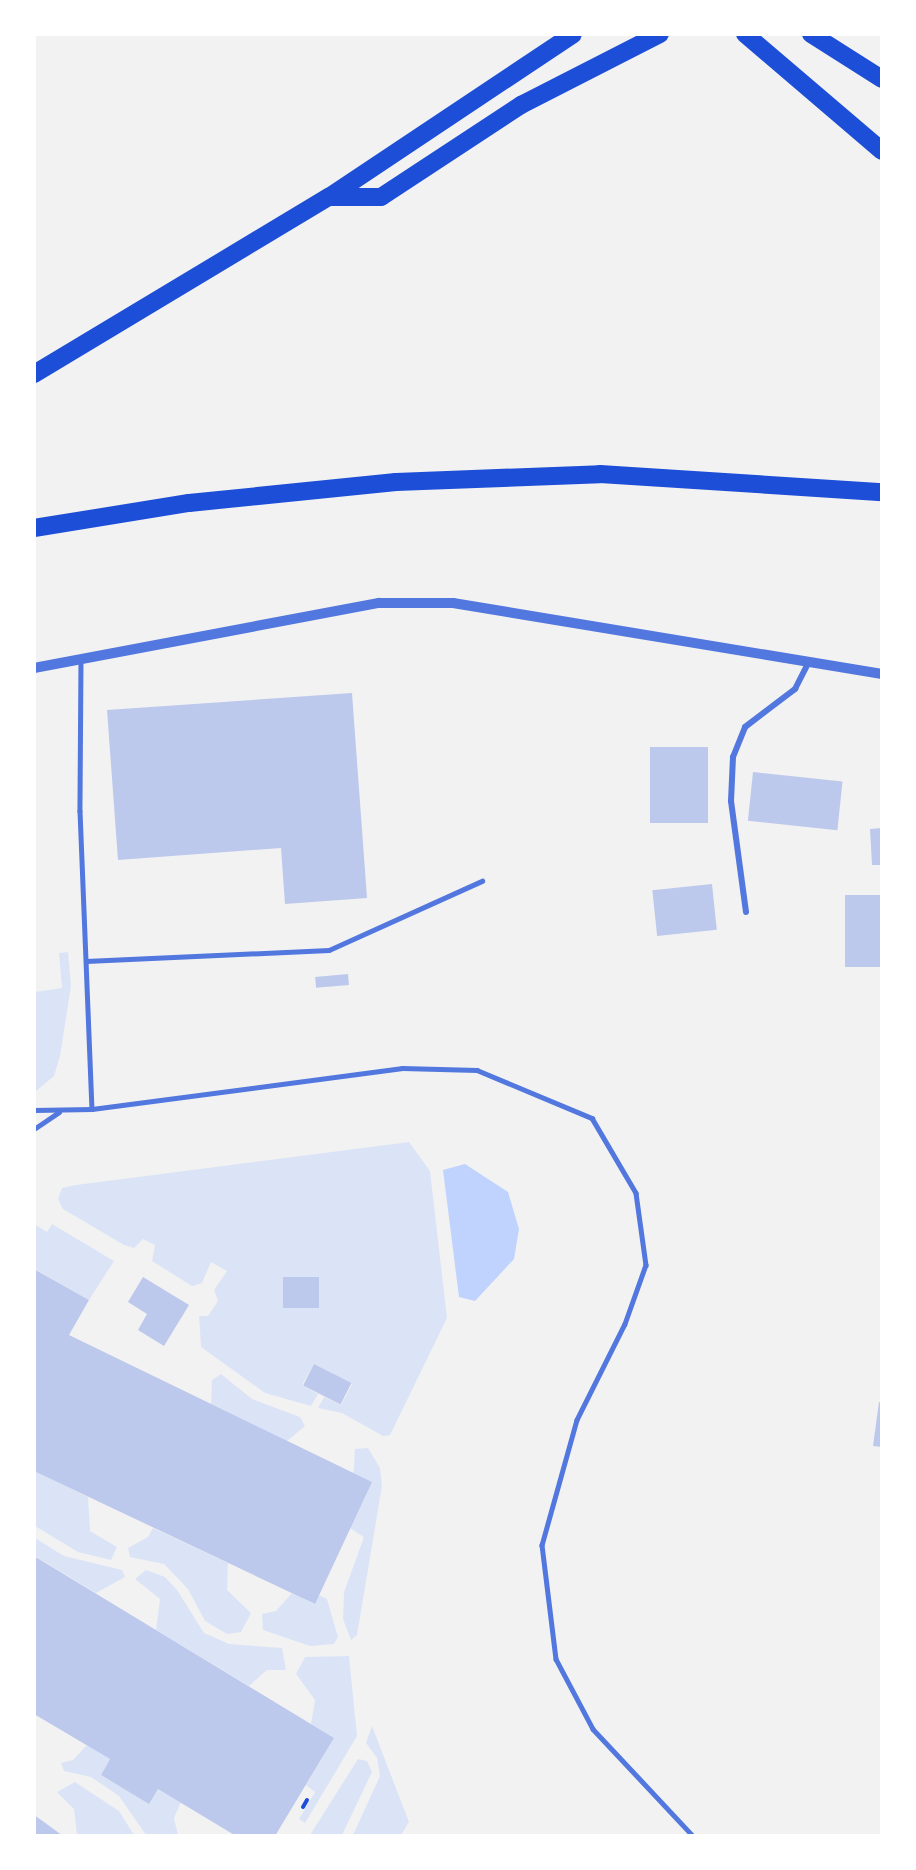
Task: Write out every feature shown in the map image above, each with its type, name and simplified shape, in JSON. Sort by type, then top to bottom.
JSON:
[{"type":"highway","points":[[34,374],[329,197],[573,34]]},
{"type":"highway","points":[[329,197],[381,197],[521,105],[660,34]]},
{"type":"highway","points":[[745,34],[882,151]]},
{"type":"highway","points":[[811,34],[882,79]]},
{"type":"highway","points":[[34,528],[189,503],[396,482],[600,474],[882,492]]},
{"type":"street","points":[[34,668],[379,603],[453,603],[882,674]]},
{"type":"street","points":[[746,912],[731,801],[733,757],[745,727],[795,689],[809,661]]},
{"type":"lane","points":[[81,658],[92,1109]]},
{"type":"lane","points":[[87,961],[329,950],[482,882]]},
{"type":"lane","points":[[34,1110],[59,1112],[92,1109],[402,1068],[477,1070],[592,1118],[636,1193],[646,1264],[625,1324],[577,1420],[542,1545],[556,1659],[593,1729],[693,1836]]},
{"type":"lane","points":[[34,1129],[59,1112]]},
{"type":"path","points":[[303,1808],[307,1800]]},
{"type":"shaded area","points":[[68,952],[71,986],[60,1056],[54,1076],[35,1092],[35,992],[62,988],[59,953]]},
{"type":"shaded area","points":[[409,1142],[430,1171],[447,1318],[390,1435],[383,1436],[342,1413],[318,1408],[324,1397],[341,1405],[352,1384],[314,1364],[302,1385],[318,1394],[311,1406],[265,1393],[201,1347],[199,1316],[208,1316],[218,1301],[214,1290],[227,1271],[211,1262],[202,1283],[192,1286],[152,1261],[155,1245],[143,1239],[134,1248],[124,1245],[63,1209],[58,1199],[62,1188],[76,1185]]},
{"type":"shaded area","points":[[34,1224],[47,1232],[52,1224],[114,1261],[89,1300],[35,1269]]},
{"type":"shaded area","points":[[221,1374],[252,1399],[300,1417],[305,1426],[287,1441],[211,1404],[212,1380]]},
{"type":"shaded area","points":[[368,1448],[380,1468],[382,1486],[357,1635],[351,1640],[343,1619],[344,1592],[364,1537],[350,1528],[355,1449]]},
{"type":"shaded area","points":[[35,1471],[88,1497],[90,1531],[117,1547],[111,1560],[78,1552],[35,1526]]},
{"type":"shaded area","points":[[153,1528],[228,1563],[227,1590],[251,1613],[241,1632],[227,1634],[205,1621],[188,1589],[164,1564],[130,1557],[128,1548],[148,1537]]},
{"type":"shaded area","points":[[35,1538],[64,1556],[122,1570],[125,1577],[96,1593],[35,1556]]},
{"type":"shaded area","points":[[146,1570],[165,1577],[177,1590],[204,1633],[229,1644],[282,1648],[286,1670],[267,1670],[249,1686],[156,1630],[160,1599],[135,1579]]},
{"type":"shaded area","points":[[292,1593],[314,1604],[319,1595],[327,1599],[338,1637],[334,1644],[310,1646],[263,1630],[262,1614],[276,1611]]},
{"type":"shaded area","points":[[349,1656],[357,1736],[305,1823],[299,1819],[315,1792],[306,1785],[334,1738],[311,1724],[315,1700],[296,1674],[305,1657]]},
{"type":"shaded area","points":[[372,1726],[409,1822],[401,1835],[353,1835],[380,1776],[377,1758],[366,1743]]},
{"type":"shaded area","points":[[87,1745],[110,1759],[101,1775],[148,1803],[158,1789],[181,1802],[174,1818],[178,1835],[146,1835],[119,1796],[91,1777],[64,1771],[61,1763],[73,1760]]},
{"type":"shaded area","points":[[358,1759],[367,1761],[372,1772],[342,1835],[310,1835]]},
{"type":"shaded area","points":[[75,1782],[119,1811],[134,1835],[77,1835],[74,1809],[57,1792]]},
{"type":"water","points":[[465,1164],[508,1192],[519,1229],[514,1259],[475,1301],[459,1297],[443,1170]]},
{"type":"building","points":[[352,693],[367,898],[285,904],[281,848],[118,860],[107,710]]},
{"type":"building","points":[[650,747],[708,747],[708,823],[650,823]]},
{"type":"building","points":[[753,772],[843,781],[837,830],[748,821]]},
{"type":"building","points":[[882,828],[882,865],[872,865],[870,829]]},
{"type":"building","points":[[712,884],[717,930],[657,936],[652,890]]},
{"type":"building","points":[[845,895],[882,895],[882,967],[845,967]]},
{"type":"building","points":[[348,974],[349,985],[316,988],[315,977]]},
{"type":"building","points":[[34,1269],[89,1300],[69,1335],[372,1482],[315,1604],[34,1471]]},
{"type":"building","points":[[143,1277],[189,1305],[164,1346],[138,1330],[147,1314],[128,1302]]},
{"type":"building","points":[[283,1277],[319,1277],[319,1308],[283,1308]]},
{"type":"building","points":[[314,1364],[351,1383],[341,1404],[303,1385]]},
{"type":"building","points":[[879,1402],[882,1403],[882,1447],[873,1446]]},
{"type":"building","points":[[34,1556],[334,1738],[275,1836],[236,1836],[158,1789],[149,1804],[101,1775],[110,1759],[34,1714]]},
{"type":"building","points":[[34,1815],[44,1822],[63,1836],[34,1836]]}]
